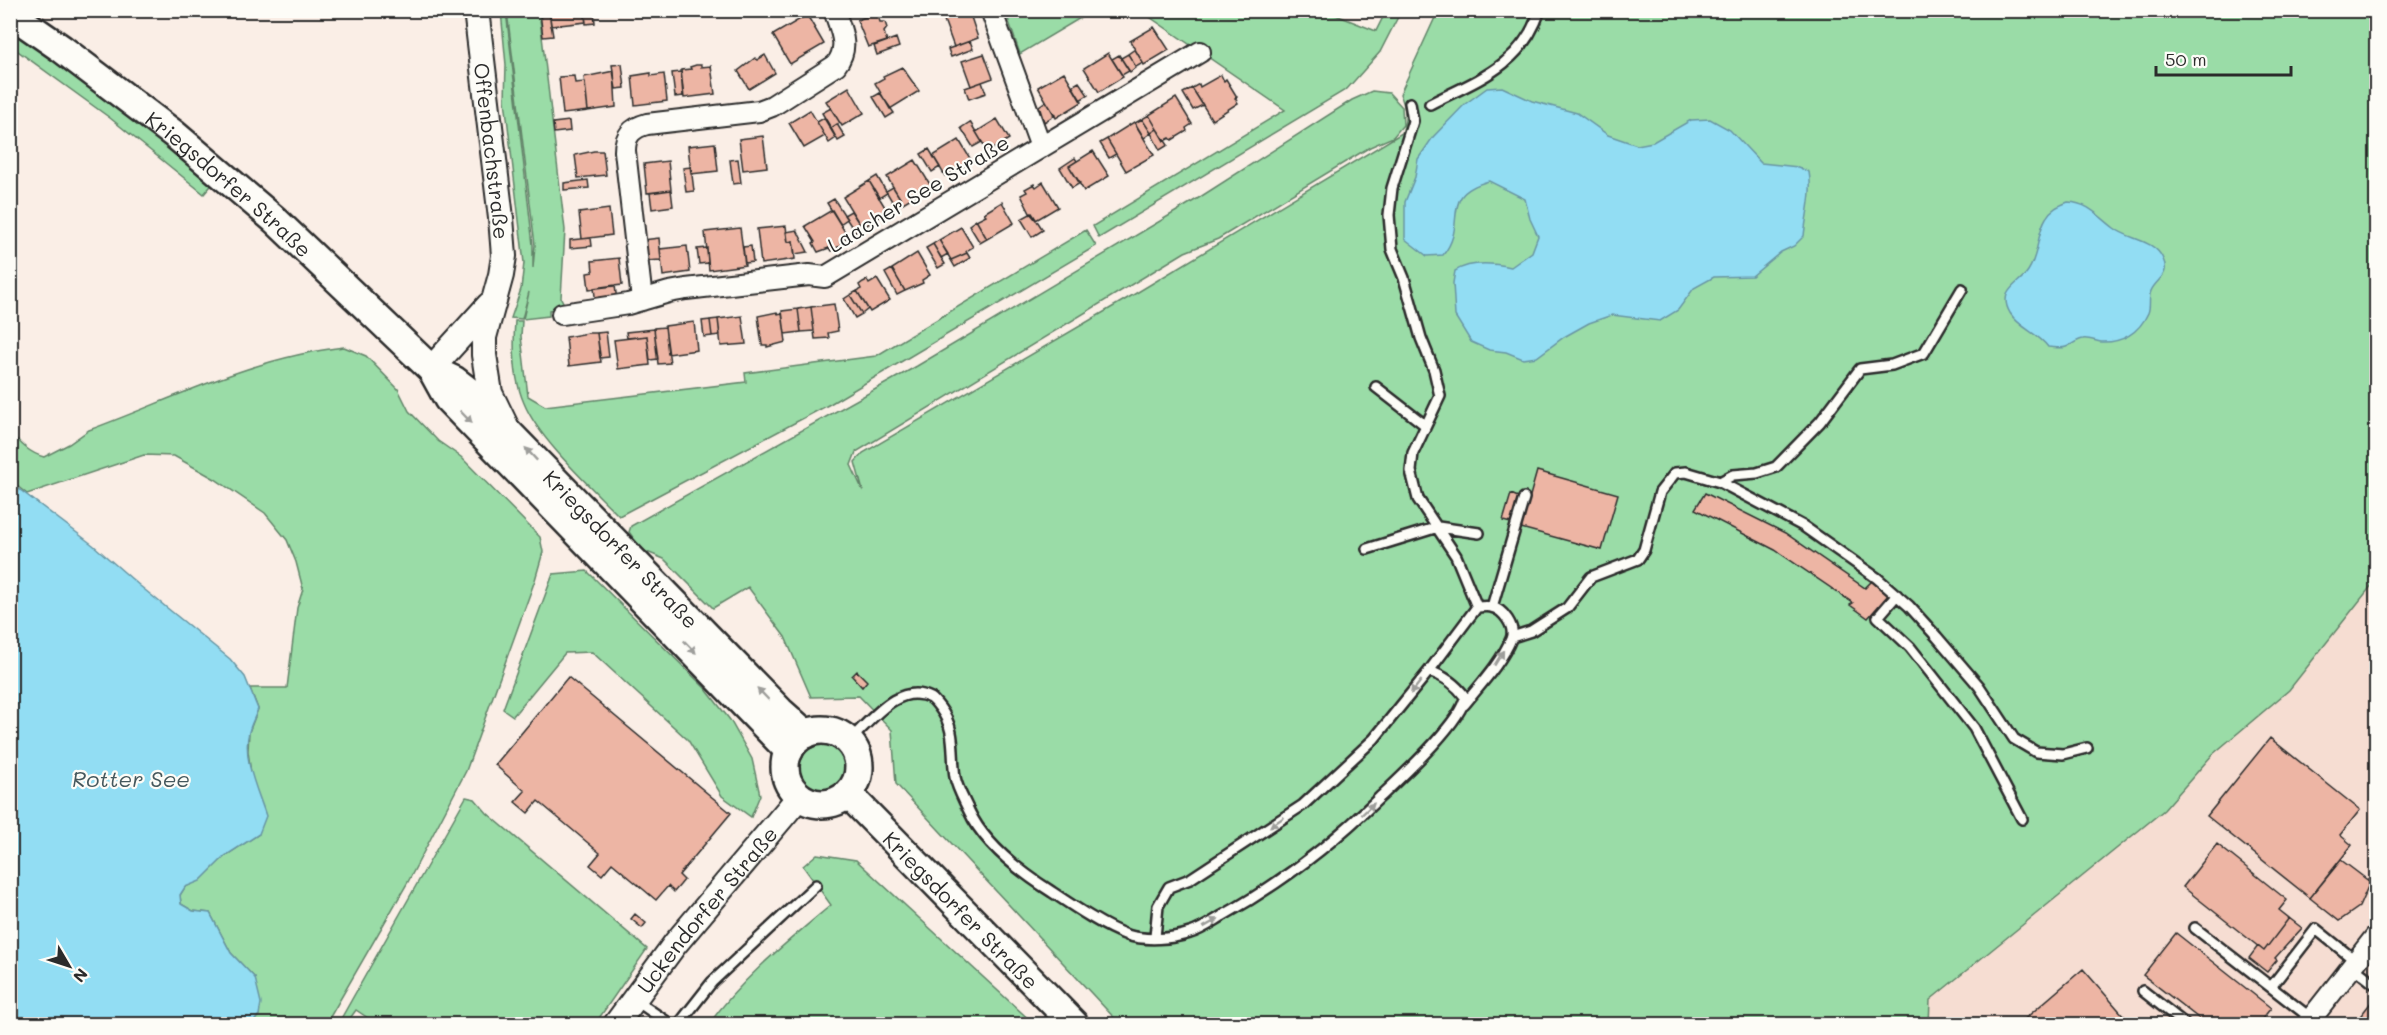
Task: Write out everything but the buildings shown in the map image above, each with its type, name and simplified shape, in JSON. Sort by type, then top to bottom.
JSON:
[{"type":"main road","name":"Kriegsdorfer Straße","points":[[10,13],[62,49],[174,134],[274,220],[432,369],[462,385],[780,711],[798,742]]},
{"type":"main road","name":"Kriegsdorfer Straße","points":[[432,369],[448,399],[798,742]]},
{"type":"main road","points":[[829,730],[849,741],[857,754],[860,768],[856,782],[848,794],[837,801],[824,804],[811,803],[799,797],[786,776],[785,763],[798,742],[829,730]]},
{"type":"main road","name":"Kriegsdorfer Straße","points":[[848,794],[1074,1024]]},
{"type":"street","name":"Offenbachstraße","points":[[432,369],[488,307],[501,275],[503,238],[476,10]]},
{"type":"street","points":[[642,300],[626,151],[627,136],[634,129],[647,124],[743,113],[772,106],[836,65],[841,59],[844,40],[834,10]]},
{"type":"street","name":"Laacher See Straße","points":[[991,10],[1041,147]]},
{"type":"street","name":"Laacher See Straße","points":[[562,314],[628,304],[669,292],[809,275],[825,277],[1200,52]]},
{"type":"street","name":"Offenbachstraße","points":[[495,292],[484,337],[486,372],[490,393],[510,432]]},
{"type":"street","name":"Uckendorfer Straße","points":[[616,1024],[710,900],[799,797]]},
{"type":"street","points":[[2310,1022],[2376,936]]},
{"type":"lane","points":[[1430,104],[1493,73],[1516,53],[1535,26],[1540,10]]},
{"type":"lane","points":[[1410,104],[1413,121],[1392,188],[1389,215],[1392,249],[1404,278],[1421,338],[1434,370],[1440,396],[1413,453],[1411,471],[1418,499],[1456,556],[1477,607]]},
{"type":"lane","points":[[1720,482],[1733,475],[1757,473],[1776,467],[1820,422],[1860,369],[1892,365],[1924,353],[1962,290]]},
{"type":"lane","points":[[1376,387],[1425,425]]},
{"type":"lane","points":[[1512,637],[1531,631],[1567,608],[1591,577],[1638,559],[1644,550],[1660,492],[1675,473],[1686,472],[1720,482],[1803,526],[1878,578],[1938,637],[1979,686],[2014,739],[2036,752],[2063,754],[2087,748]]},
{"type":"lane","points":[[1492,607],[1524,498]]},
{"type":"lane","points":[[1367,549],[1438,527],[1479,533]]},
{"type":"lane","points":[[1897,595],[1878,617],[1910,647],[1974,728],[2022,819]]},
{"type":"lane","points":[[849,741],[900,695],[914,693],[932,699],[948,719],[955,751],[955,778],[963,798],[970,814],[994,845],[1018,868],[1065,901],[1128,935],[1171,938],[1192,933],[1250,901],[1317,853],[1411,767],[1492,669],[1512,637],[1511,625],[1502,612],[1492,607],[1477,607]]},
{"type":"lane","points":[[1155,937],[1158,906],[1169,887],[1190,879],[1302,805],[1374,739],[1477,607]]},
{"type":"lane","points":[[1429,671],[1444,676],[1460,689],[1465,697],[1464,705]]},
{"type":"lane","points":[[679,1024],[712,982],[816,885]]},
{"type":"lane","points":[[2195,928],[2271,987],[2310,1022]]},
{"type":"lane","points":[[2271,987],[2316,929],[2376,985]]},
{"type":"lane","points":[[2143,991],[2185,1024]]},
{"type":"lane","points":[[634,999],[670,1024]]},
{"type":"shaded area","points":[[2376,580],[2376,1024],[1929,1024],[1930,1000],[2164,810],[2213,754],[2289,690]]},
{"type":"green space","points":[[1005,10],[1092,10],[1092,11],[1020,54]]},
{"type":"green space","points":[[501,11],[506,11],[533,245],[533,268],[535,245],[507,11],[539,11],[565,230],[561,298],[569,307],[549,310],[549,316],[523,319],[529,292],[522,319],[511,318],[521,289],[524,263],[505,100],[506,65]]},
{"type":"green space","points":[[1141,11],[1326,11],[1376,31],[1386,11],[1401,11],[1380,52],[1347,89],[1099,238],[1093,226],[1285,110]]},
{"type":"green space","points":[[1438,11],[2376,11],[2376,580],[2289,690],[2213,754],[2164,810],[1930,1000],[1929,1024],[1120,1024],[896,784],[892,730],[859,696],[811,697],[785,637],[748,587],[713,608],[664,559],[642,550],[629,532],[631,526],[917,366],[1197,199],[1352,100],[1372,91],[1389,93],[1402,107],[1403,125],[1393,137],[1370,147],[1218,239],[1185,252],[856,452],[851,465],[863,491],[855,462],[863,453],[1133,295],[1402,133],[1405,113],[1400,94]]},
{"type":"green space","points":[[10,23],[216,180],[204,194],[110,118],[11,46]]},
{"type":"green space","points":[[1086,230],[1096,246],[830,404],[619,516],[553,447],[531,417],[520,393],[515,363],[515,321],[522,321],[521,336],[528,396],[545,406],[746,382],[745,373],[876,356]]},
{"type":"green space","points":[[344,347],[366,356],[398,389],[409,411],[438,441],[461,457],[540,537],[543,552],[466,771],[408,882],[326,1024],[252,1024],[259,1015],[255,978],[231,953],[210,913],[193,911],[181,904],[180,895],[185,887],[200,880],[225,856],[259,834],[248,751],[249,732],[258,709],[250,688],[287,688],[297,608],[303,589],[296,562],[287,540],[265,513],[215,479],[174,456],[144,455],[27,494],[11,481],[10,432],[29,450],[44,457],[89,430],[246,369],[311,352]]},
{"type":"green space","points":[[587,571],[705,688],[730,720],[752,759],[760,795],[751,817],[722,796],[688,740],[592,652],[565,653],[513,716],[503,709],[553,574]]},
{"type":"green space","points":[[823,740],[833,742],[842,748],[848,757],[850,767],[848,777],[842,786],[833,792],[823,794],[813,792],[804,786],[798,777],[796,767],[798,757],[804,748],[813,742]]},
{"type":"green space","points":[[466,797],[475,799],[487,813],[647,949],[595,1024],[377,1024],[356,1010],[346,1024],[338,1024]]},
{"type":"green space","points":[[817,854],[856,860],[1034,1024],[709,1024],[751,975],[831,905],[803,866]]},
{"type":"water","points":[[1502,87],[1532,101],[1577,113],[1608,135],[1637,145],[1653,142],[1691,120],[1710,119],[1730,130],[1761,163],[1798,167],[1809,172],[1810,196],[1804,236],[1794,246],[1781,252],[1752,276],[1714,277],[1694,288],[1678,310],[1660,321],[1612,315],[1589,323],[1564,337],[1537,357],[1523,359],[1506,352],[1489,350],[1471,342],[1455,316],[1453,283],[1455,271],[1482,264],[1511,267],[1532,252],[1538,236],[1530,219],[1525,199],[1489,181],[1473,187],[1458,202],[1454,232],[1443,255],[1427,256],[1405,239],[1405,202],[1415,177],[1418,159],[1433,137],[1465,104],[1487,88]]},
{"type":"water","points":[[2068,202],[2088,208],[2120,232],[2154,247],[2163,259],[2164,273],[2151,291],[2148,313],[2140,326],[2123,339],[2101,342],[2083,339],[2064,348],[2048,347],[2010,313],[2006,299],[2008,293],[2032,265],[2046,218],[2055,208]]},
{"type":"water","name":"Rotter See","points":[[11,483],[93,545],[230,659],[245,677],[258,709],[247,742],[249,764],[266,816],[259,834],[225,856],[200,881],[185,887],[180,895],[181,904],[193,911],[210,913],[231,953],[255,978],[261,1003],[259,1015],[252,1024],[11,1024]]}]
